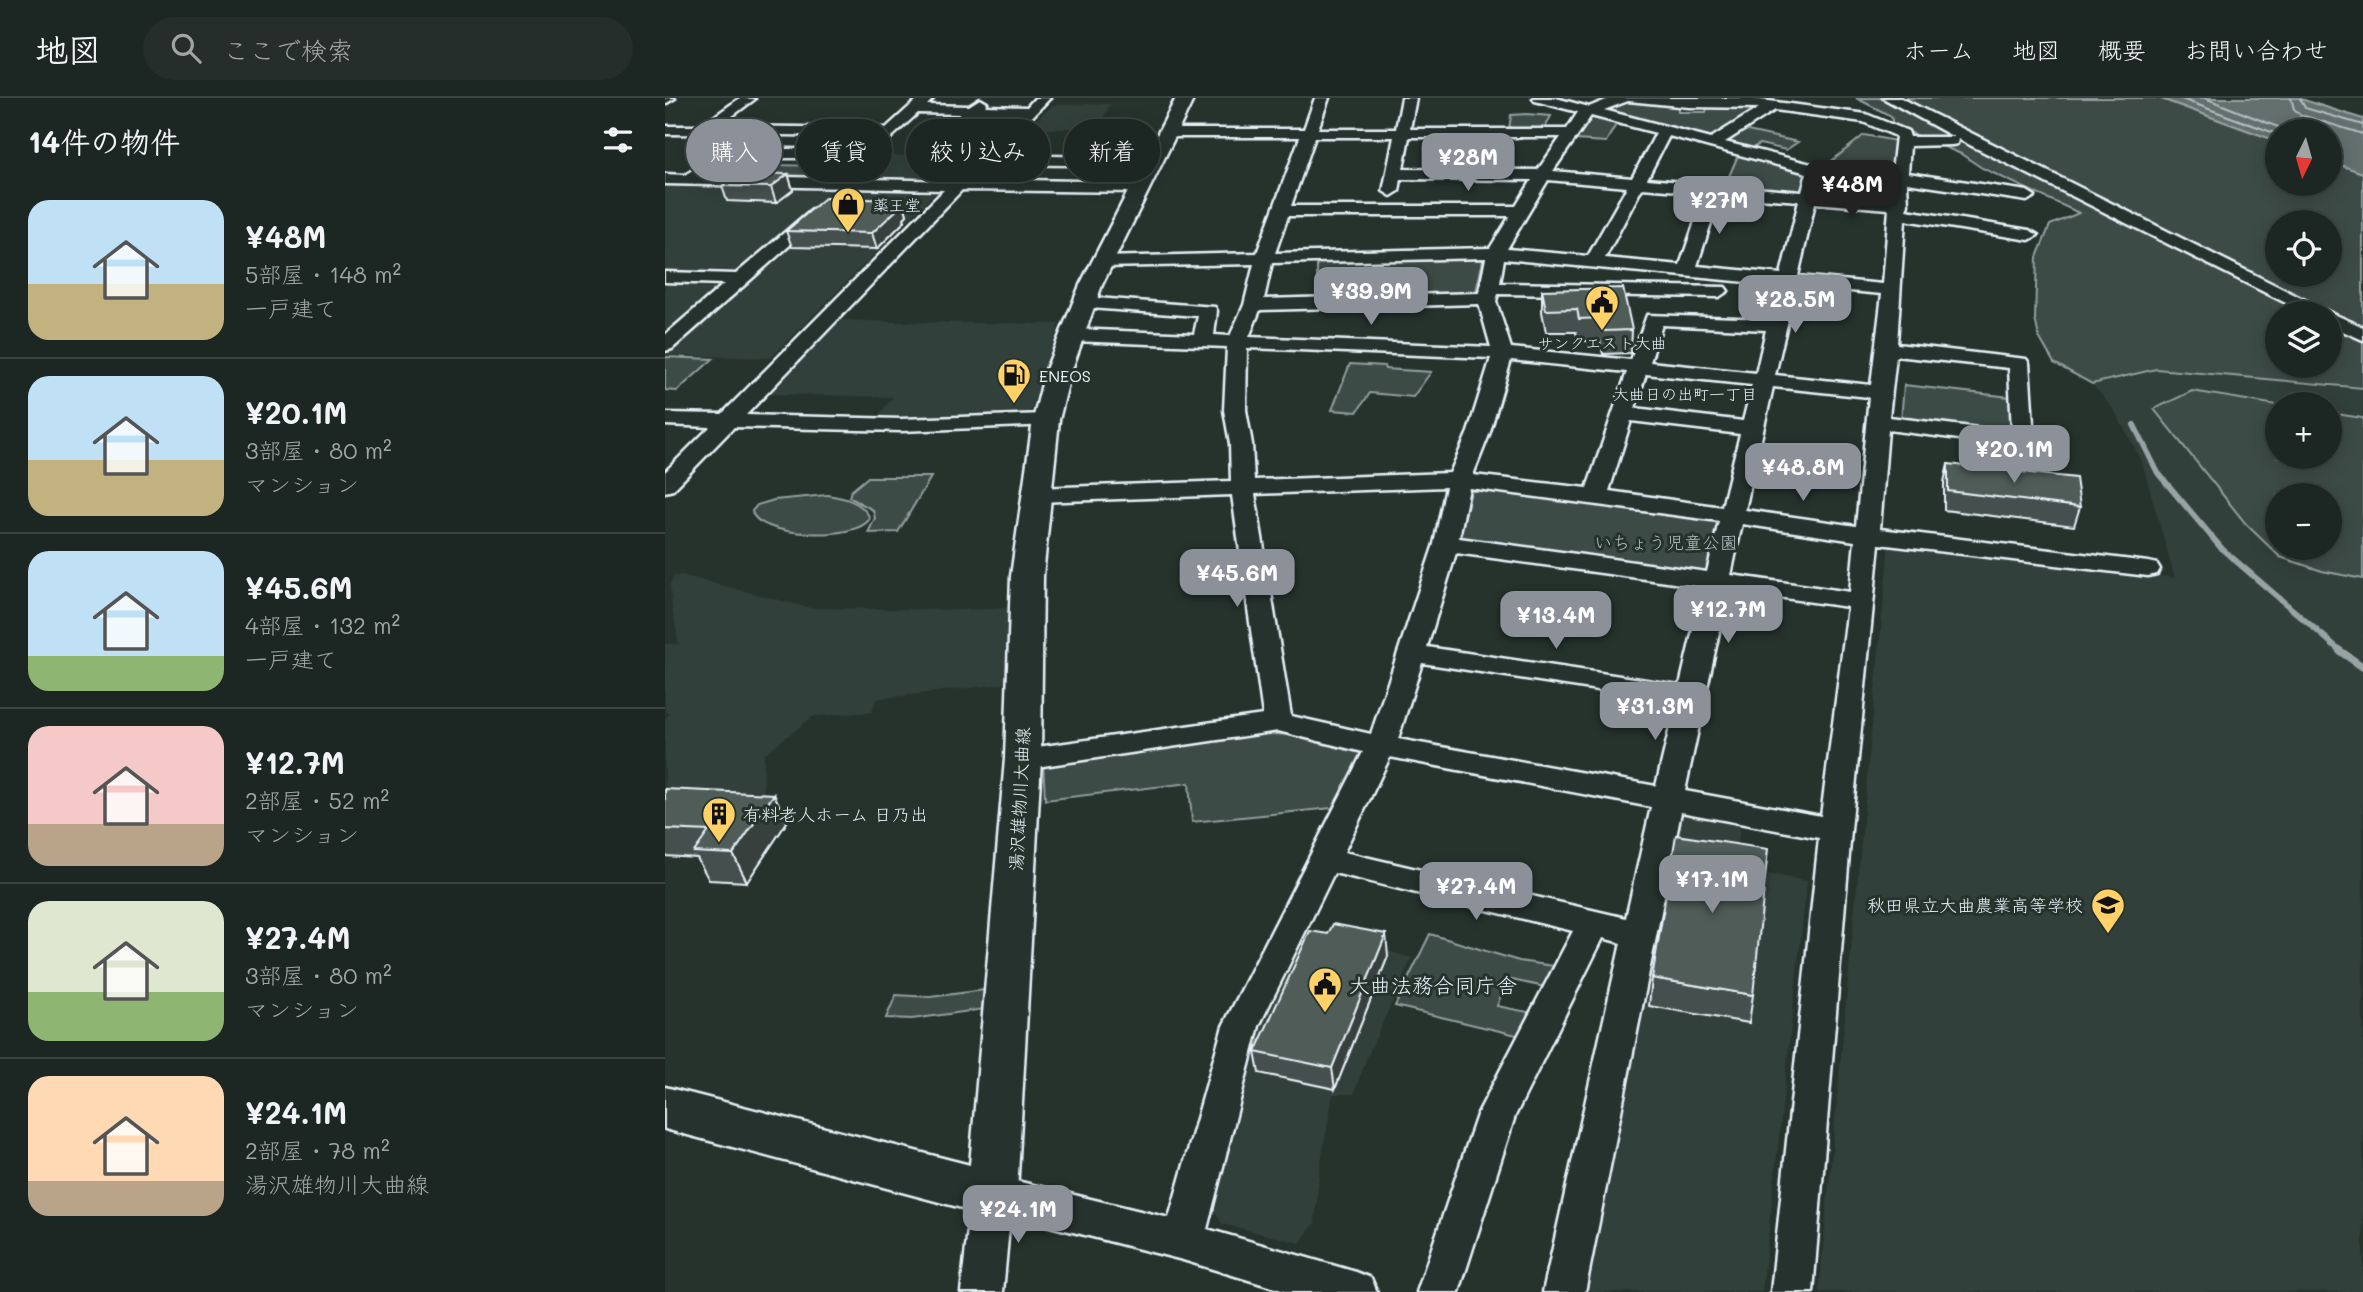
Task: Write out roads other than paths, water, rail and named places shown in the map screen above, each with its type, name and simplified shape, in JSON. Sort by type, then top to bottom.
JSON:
[{"type":"main road","name":"湯沢雄物川大曲線","points":[[1160,146],[1185,98]]},
{"type":"main road","name":"湯沢雄物川大曲線","points":[[992,1193],[1023,759],[1027,576],[1046,420],[1058,372],[1083,303],[1142,182]]},
{"type":"main road","points":[[665,1108],[992,1193]]},
{"type":"street","points":[[892,129],[927,98]]},
{"type":"street","points":[[963,119],[985,98]]},
{"type":"street","points":[[1277,722],[1243,489],[1241,444],[1235,410],[1237,342],[1253,305],[1263,258],[1322,98]]},
{"type":"street","points":[[1387,211],[1409,98]]},
{"type":"street","points":[[1540,98],[1815,170],[1900,199],[2029,235]]},
{"type":"street","points":[[1183,1241],[1241,1026],[1381,746],[1412,653],[1446,544],[1459,480],[1479,432],[1503,353],[1491,320],[1489,293],[1496,253],[1543,175],[1585,113],[1623,98]]},
{"type":"street","points":[[1632,98],[1689,103],[1737,102],[1866,118],[1952,141],[2040,175],[2296,301]]},
{"type":"street","points":[[1792,1292],[1835,830],[1862,601],[1880,392],[1887,349],[1909,130],[1891,98]]},
{"type":"street","points":[[719,119],[748,99]]},
{"type":"street","points":[[916,108],[973,109],[1036,104]]},
{"type":"street","points":[[1022,119],[1036,104]]},
{"type":"street","points":[[1713,143],[1774,106]]},
{"type":"street","points":[[1909,130],[1928,123],[1952,141]]},
{"type":"street","points":[[665,130],[684,130]]},
{"type":"street","points":[[665,144],[684,130]]},
{"type":"street","points":[[1594,262],[1665,130]]},
{"type":"street","points":[[1909,130],[2040,175]]},
{"type":"street","points":[[1160,159],[1308,133],[1573,132]]},
{"type":"street","points":[[1565,1292],[1668,799],[1752,429],[1815,170]]},
{"type":"street","points":[[782,181],[959,185],[1064,171]]},
{"type":"street","points":[[1394,174],[1543,175],[1808,198],[2027,196]]},
{"type":"street","points":[[665,179],[686,179]]},
{"type":"street","points":[[665,485],[960,182]]},
{"type":"street","points":[[665,345],[852,183]]},
{"type":"street","points":[[1687,270],[1714,190]]},
{"type":"street","points":[[1281,211],[1521,211]]},
{"type":"street","points":[[1102,262],[1496,253],[1687,270],[1787,287]]},
{"type":"street","points":[[665,277],[739,279]]},
{"type":"street","points":[[1253,305],[1648,288],[1787,287],[1893,290]]},
{"type":"street","points":[[1083,303],[1208,311],[1203,340]]},
{"type":"street","points":[[1596,496],[1654,319],[1777,325]]},
{"type":"street","points":[[2342,324],[2363,334]]},
{"type":"street","points":[[1072,335],[1503,353],[1880,392]]},
{"type":"street","points":[[1878,422],[2023,440],[2019,363],[1887,349]]},
{"type":"street","points":[[1622,413],[1752,429]]},
{"type":"street","points":[[665,419],[901,425],[1046,420]]},
{"type":"street","points":[[1035,495],[1459,480],[1596,496],[1867,535],[2148,569]]},
{"type":"street","points":[[1446,544],[1862,601]]},
{"type":"street","points":[[1412,653],[1692,696]]},
{"type":"street","points":[[1023,759],[1277,722],[1381,746],[1835,830]]},
{"type":"street","points":[[1325,859],[1639,934]]},
{"type":"street","points":[[1438,1292],[1496,1115],[1594,923]]},
{"type":"street","points":[[982,1292],[992,1193],[1183,1241],[1356,1292]]},
{"type":"water","points":[[2159,98],[2298,98],[2363,119],[2363,173],[2342,166],[2342,119],[2265,119],[2265,137]]},
{"type":"waterway","points":[[2134,425],[2158,473],[2222,549],[2343,653]]},
{"type":"waterway","points":[[2340,651],[2363,667]]},
{"type":"place","name":"薬王堂","points":[[848,234]]},
{"type":"place","name":"サンクエスト大曲","points":[[1602,332]]},
{"type":"place","name":"ENEOS","points":[[1014,405]]},
{"type":"place","name":"有料老人ホーム 日乃出","points":[[719,844]]},
{"type":"place","name":"秋田県立大曲農業高等学校","points":[[2108,935]]},
{"type":"place","name":"大曲法務合同庁舎","points":[[1325,1014]]},
{"type":"district","name":"大曲日の出町一丁目","points":[[1685,393]]},
{"type":"park label","name":"いちょう児童公園","points":[[1666,542]]}]
